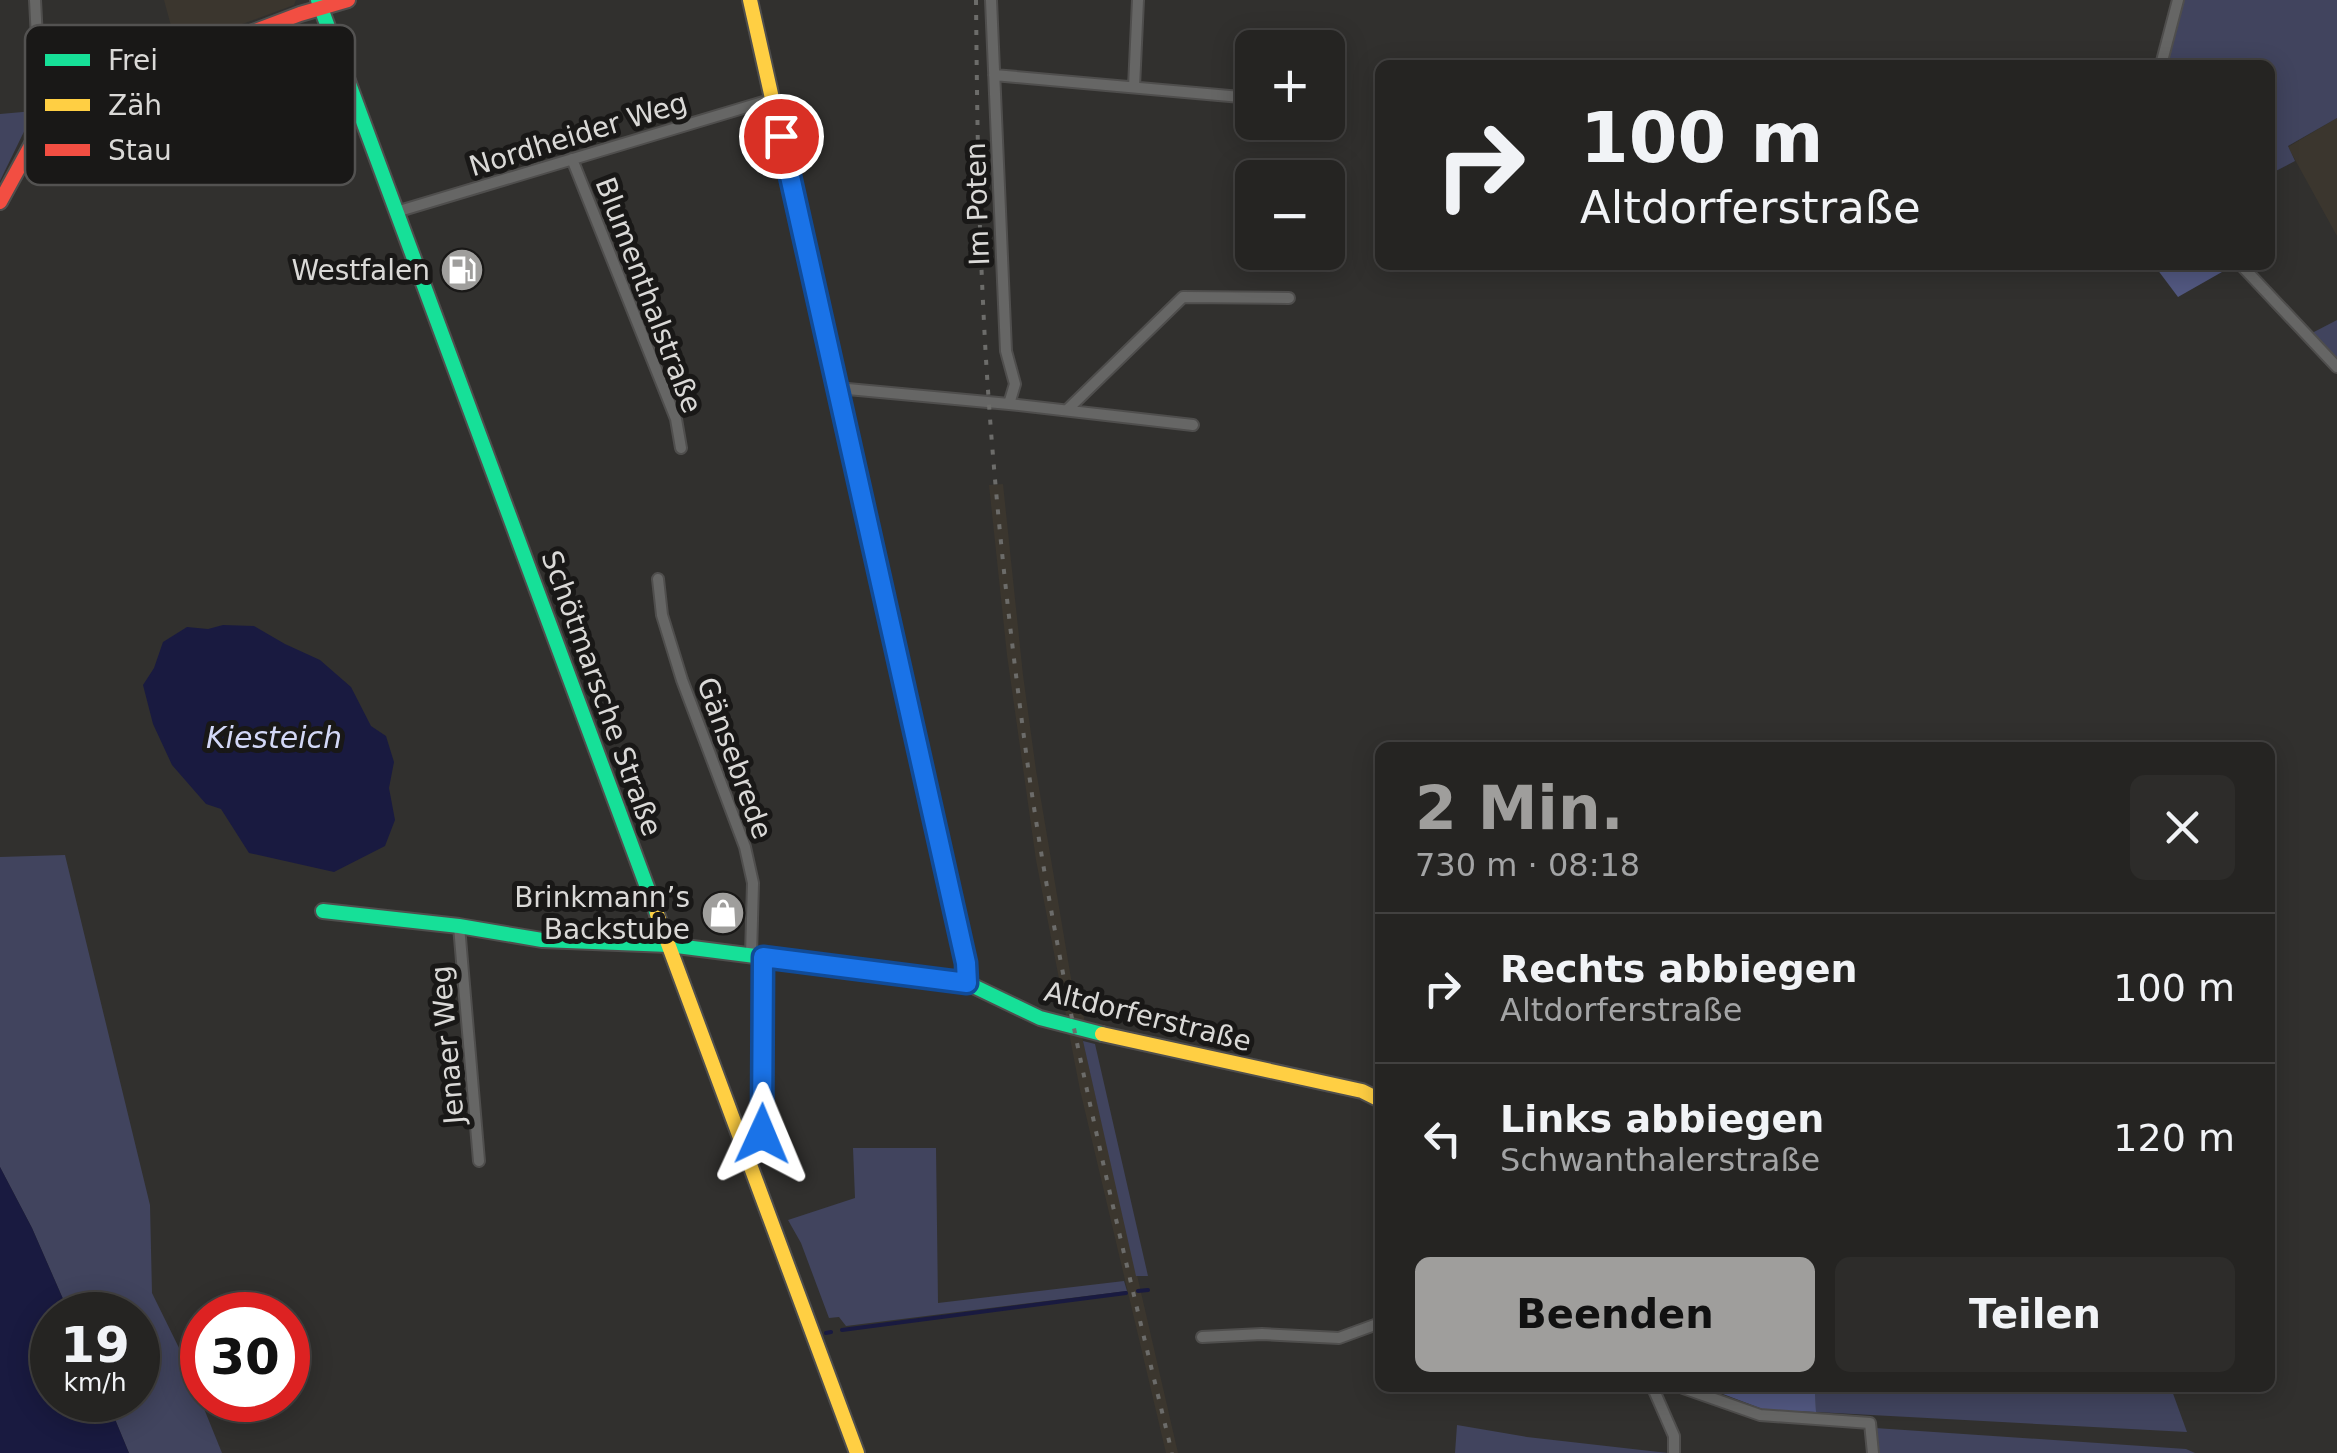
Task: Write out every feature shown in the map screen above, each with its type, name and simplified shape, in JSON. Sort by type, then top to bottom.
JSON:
[{"type":"street","points":[[35,0],[37,25]]},
{"type":"street","points":[[266,25],[319,4],[348,0]]},
{"type":"street","points":[[750,0],[966,963],[967,983]]},
{"type":"street","name":"Im Poten","points":[[991,0],[1006,351],[1015,384],[1010,404]]},
{"type":"street","points":[[1134,88],[1138,0]]},
{"type":"street","points":[[2162,60],[2178,0]]},
{"type":"street","points":[[994,75],[1235,97]]},
{"type":"street","name":"Nordheider Weg","points":[[396,212],[773,100]]},
{"type":"street","name":"Schötmarsche Straße","points":[[355,101],[857,1453]]},
{"type":"street","points":[[0,202],[25,156]]},
{"type":"street","name":"Blumenthalstraße","points":[[572,159],[676,419],[680,448]]},
{"type":"street","points":[[2246,270],[2337,367]]},
{"type":"street","points":[[1068,410],[1182,298],[1289,298]]},
{"type":"street","points":[[837,388],[1193,426]]},
{"type":"street","name":"Gänsebrede","points":[[658,578],[662,615],[682,680],[745,847],[753,882],[763,1123],[756,1146]]},
{"type":"street","name":"Altdorferstraße","points":[[323,911],[542,940],[669,945],[967,983],[1040,1018],[1073,1028],[1362,1091],[1375,1098]]},
{"type":"street","name":"Jenaer Weg","points":[[459,926],[479,1161]]},
{"type":"street","points":[[1202,1337],[1262,1334],[1339,1338],[1375,1325]]},
{"type":"street","points":[[1655,1392],[1674,1436],[1674,1453]]},
{"type":"street","points":[[1695,1392],[1760,1415],[1870,1423],[1873,1453]]},
{"type":"shaded area","points":[[164,0],[296,0],[294,5],[240,25],[171,25]]},
{"type":"shaded area","points":[[2182,0],[2337,0],[2337,118],[2288,146],[2295,161],[2275,171],[2275,60],[2167,60]]},
{"type":"shaded area","points":[[25,112],[25,130],[0,181],[0,114]]},
{"type":"shaded area","points":[[2337,118],[2337,236],[2288,147]]},
{"type":"shaded area","points":[[2158,270],[2225,270],[2178,297]]},
{"type":"shaded area","points":[[2337,320],[2337,359],[2312,333]]},
{"type":"shaded area","points":[[1003,484],[1036,770],[1076,1008],[1083,1012],[1085,1024],[1067,1020],[1036,860],[1007,655],[989,485]]},
{"type":"shaded area","points":[[65,855],[150,1205],[152,1292],[60,1292],[0,1167],[0,857]]},
{"type":"shaded area","points":[[1069,1033],[1082,1036],[1178,1453],[1166,1453]]},
{"type":"shaded area","points":[[1083,1041],[1095,1044],[1148,1276],[1136,1276]]},
{"type":"shaded area","points":[[853,1148],[936,1148],[938,1303],[1124,1281],[1127,1291],[846,1326],[839,1317],[829,1318],[801,1243],[788,1220],[855,1198]]},
{"type":"shaded area","points":[[160,1309],[180,1350],[180,1422],[209,1422],[222,1453],[129,1453],[116,1422],[160,1422]]},
{"type":"shaded area","points":[[1718,1392],[1815,1392],[1816,1412],[1765,1410]]},
{"type":"shaded area","points":[[1815,1392],[2172,1392],[2187,1432],[1816,1412]]},
{"type":"shaded area","points":[[1457,1425],[1527,1437],[1668,1453],[1455,1453]]},
{"type":"shaded area","points":[[1875,1428],[2186,1449],[2195,1453],[1878,1453]]},
{"type":"water","name":"Kiesteich","points":[[223,625],[254,626],[320,660],[351,687],[371,726],[386,736],[394,762],[389,788],[395,820],[385,846],[334,872],[249,853],[221,809],[206,804],[172,765],[153,724],[143,685],[163,642],[187,627],[208,629]]},
{"type":"water","points":[[0,1167],[60,1292],[30,1292],[30,1422],[116,1422],[129,1453],[0,1453]]},
{"type":"waterway","points":[[1138,1291],[1148,1290]]},
{"type":"waterway","points":[[842,1330],[1126,1293]]},
{"type":"waterway","points":[[826,1333],[831,1332]]},
{"type":"railway","points":[[976,0],[986,360],[1000,535],[1028,767],[1074,1026],[1172,1453]]},
{"type":"traffic: fast","points":[[318,0],[327,25]]},
{"type":"traffic: fast","points":[[355,100],[657,914]]},
{"type":"traffic: fast","points":[[838,394],[966,963],[967,983]]},
{"type":"traffic: fast","points":[[323,911],[542,940],[669,945],[967,983],[1040,1018],[1102,1034]]},
{"type":"traffic: slow","points":[[750,0],[838,394]]},
{"type":"traffic: slow","points":[[657,914],[857,1453]]},
{"type":"traffic: slow","points":[[1102,1034],[1362,1091],[1375,1098]]},
{"type":"traffic: jam","points":[[271,25],[348,0]]},
{"type":"traffic: jam","points":[[0,202],[25,156]]},
{"type":"place","name":"Westfalen","points":[[462,270]]},
{"type":"place","name":"Brinkmann’s Backstube","points":[[723,913]]},
{"type":"route","points":[[762,1134],[763,957],[967,983],[966,963],[781,136]]}]
